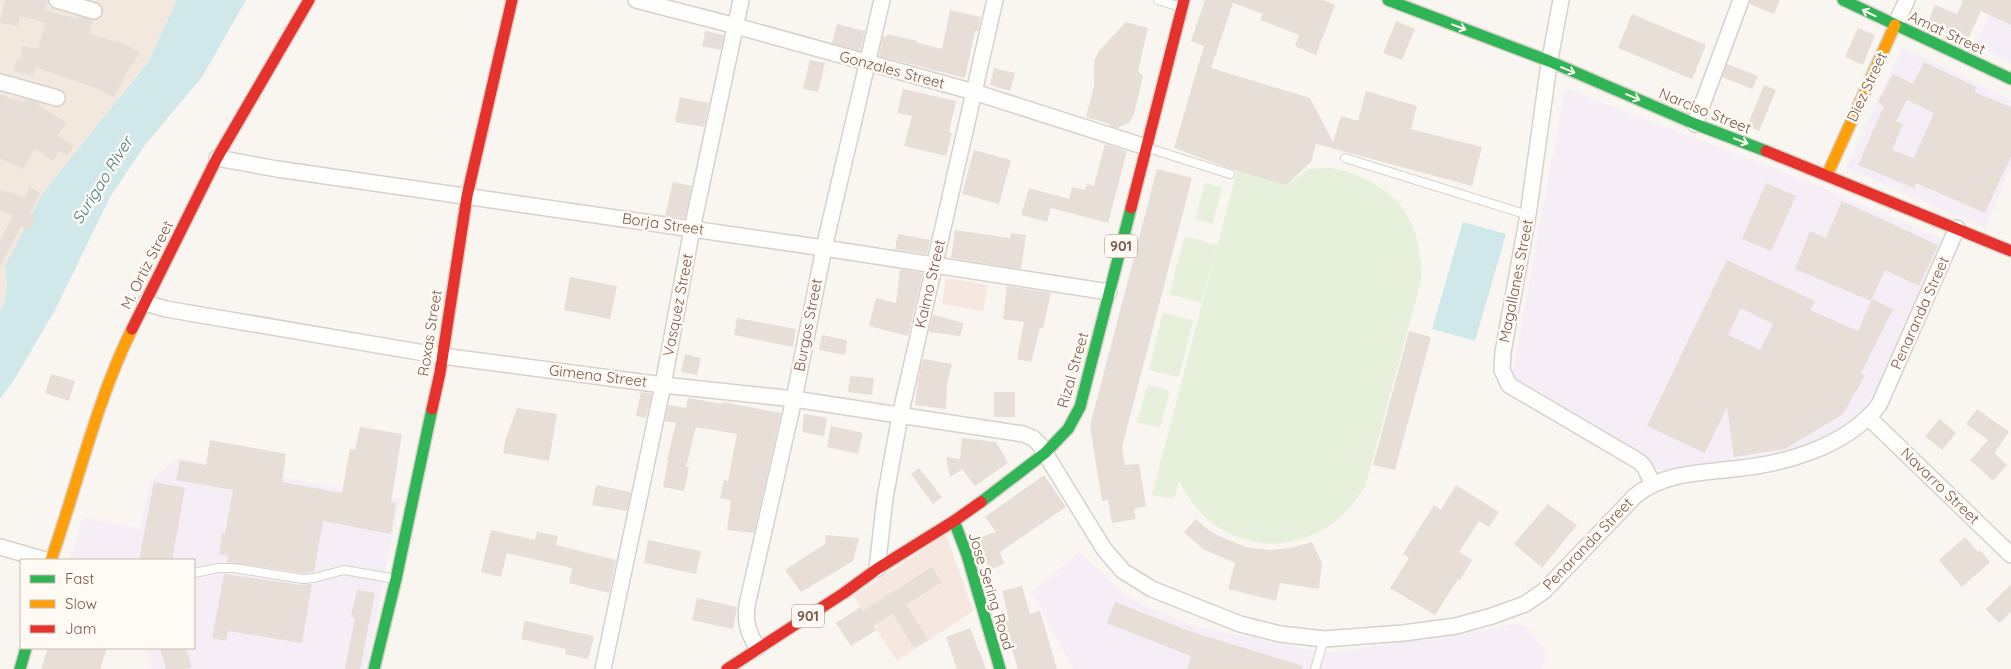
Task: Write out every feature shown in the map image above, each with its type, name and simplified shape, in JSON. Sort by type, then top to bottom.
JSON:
[{"type":"street","name":"M. Ortiz Street","points":[[51,559],[68,514],[107,384],[130,330],[217,158],[309,0]]},
{"type":"street","name":"Roxas Street","points":[[374,669],[396,579],[442,356],[467,196],[512,0]]},
{"type":"street","name":"Gonzales Street","points":[[636,0],[974,92],[1146,147]]},
{"type":"street","name":"Vasquez Street","points":[[602,669],[663,385],[692,229],[741,0]]},
{"type":"street","name":"Burgos Street","points":[[757,648],[747,630],[747,605],[794,399],[824,248],[882,0]]},
{"type":"street","name":"Kaimo Street","points":[[877,569],[885,498],[900,416],[996,0]]},
{"type":"street","name":"Narciso Street","points":[[1388,0],[1549,62],[1696,124],[2011,251]]},
{"type":"street","name":"Magallanes Street","points":[[1561,0],[1549,62],[1528,215],[1503,352],[1502,370],[1509,385],[1640,462],[1653,484]]},
{"type":"street","points":[[1696,124],[1741,0]]},
{"type":"street","name":"Amat Street","points":[[1843,0],[2011,80]]},
{"type":"street","name":"Diez Street","points":[[1826,175],[1907,0]]},
{"type":"street","points":[[60,1],[94,11]]},
{"type":"street","name":"Rizal Street","points":[[733,667],[757,648],[954,521],[1045,453],[1068,429],[1080,408],[1183,4]]},
{"type":"street","points":[[0,82],[57,98]]},
{"type":"street","name":"Borja Street","points":[[217,158],[277,169],[824,248],[1109,292]]},
{"type":"street","name":"Penaranda Street","points":[[1045,453],[1104,548],[1123,571],[1152,589],[1240,624],[1280,634],[1324,639],[1403,633],[1456,626],[1525,604],[1544,591],[1635,496],[1653,484],[1697,472],[1736,469],[1790,458],[1815,450],[1839,438],[1869,418],[1879,405],[1957,228]]},
{"type":"street","name":"Gimena Street","points":[[145,303],[166,309],[442,356],[663,385],[794,399],[1023,434],[1033,438],[1045,453]]},
{"type":"street","name":"Navarro Street","points":[[1869,418],[2011,555]]},
{"type":"street","name":"Jose Sering Road","points":[[954,521],[967,555],[1000,669]]},
{"type":"street","points":[[0,547],[42,559]]},
{"type":"street","points":[[20,669],[26,649]]},
{"type":"lane","points":[[1158,0],[1183,4]]},
{"type":"lane","points":[[1146,147],[1230,174]]},
{"type":"lane","points":[[1345,158],[1528,215]]},
{"type":"lane","points":[[195,572],[234,568],[314,578],[344,570],[396,579]]},
{"type":"lane","points":[[1315,669],[1324,639]]},
{"type":"shaded area","points":[[0,0],[177,0],[148,61],[80,147],[5,266],[7,287],[5,301],[0,310]]},
{"type":"shaded area","points":[[1996,0],[2011,0],[2011,64],[1975,45]]},
{"type":"shaded area","points":[[1902,47],[2011,100],[2011,166],[1986,228],[1846,168]]},
{"type":"shaded area","points":[[1565,88],[1816,185],[1947,241],[1876,392],[1863,414],[1837,432],[1781,454],[1662,472],[1632,451],[1511,382]]},
{"type":"shaded area","points":[[946,278],[988,285],[983,311],[942,304]]},
{"type":"shaded area","points":[[178,458],[400,499],[366,669],[152,669],[145,649],[195,649],[195,559],[70,559],[83,517],[140,529],[151,480]]},
{"type":"shaded area","points":[[946,534],[973,611],[897,661],[854,596]]},
{"type":"shaded area","points":[[1079,552],[1127,596],[1154,610],[1195,626],[1331,652],[1492,629],[1516,623],[1528,628],[1548,655],[1541,669],[1073,669],[1032,592]]},
{"type":"green space","points":[[1332,168],[1354,174],[1372,183],[1388,193],[1400,206],[1410,221],[1417,238],[1421,281],[1365,487],[1338,519],[1326,528],[1305,538],[1283,543],[1262,543],[1242,539],[1223,530],[1206,517],[1191,501],[1179,481],[1174,499],[1152,495],[1237,171],[1286,185],[1309,169]]},
{"type":"green space","points":[[1205,183],[1222,188],[1212,224],[1195,219]]},
{"type":"green space","points":[[1185,236],[1217,245],[1201,303],[1169,294]]},
{"type":"green space","points":[[1163,313],[1193,320],[1179,377],[1149,370]]},
{"type":"green space","points":[[1148,385],[1170,391],[1160,428],[1137,422]]},
{"type":"water","name":"Surigao River","points":[[177,0],[246,0],[202,77],[145,145],[110,197],[55,310],[14,380],[0,399],[0,310],[5,301],[7,287],[5,266],[43,193],[148,62]]},
{"type":"water","points":[[1463,222],[1506,234],[1475,341],[1432,329]]},
{"type":"building","points":[[5,0],[48,0],[45,10],[77,19],[78,16],[93,20],[89,34],[121,43],[140,52],[133,65],[131,64],[114,97],[93,87],[35,67],[33,76],[13,71],[17,59],[20,60],[23,46],[38,49],[46,23],[20,16],[18,26],[0,23]]},
{"type":"building","points":[[1205,0],[1323,0],[1335,5],[1316,55],[1295,46],[1299,35],[1260,20],[1263,14],[1233,3],[1211,68],[1310,98],[1333,142],[1341,116],[1358,121],[1366,91],[1417,106],[1411,129],[1482,147],[1472,186],[1316,144],[1311,162],[1286,185],[1237,171],[1174,148],[1204,46],[1191,41]]},
{"type":"building","points":[[1750,0],[1780,0],[1774,14],[1750,4]]},
{"type":"building","points":[[1960,0],[2011,0],[2011,25],[1981,11],[1967,41],[1927,25],[1935,5],[1957,14],[1963,1]]},
{"type":"building","points":[[950,10],[981,17],[978,31],[975,31],[965,78],[879,56],[883,36],[886,37],[887,34],[942,49]]},
{"type":"building","points":[[1632,14],[1706,45],[1692,79],[1618,48]]},
{"type":"building","points":[[1396,21],[1415,29],[1402,60],[1383,53]]},
{"type":"building","points":[[1126,22],[1148,28],[1138,71],[1143,76],[1134,114],[1129,123],[1117,128],[1086,117],[1094,86],[1094,61],[1099,51]]},
{"type":"building","points":[[837,24],[865,31],[860,51],[832,43]]},
{"type":"building","points":[[1858,28],[1875,35],[1863,65],[1845,57]]},
{"type":"building","points":[[705,31],[724,35],[721,50],[702,46]]},
{"type":"building","points":[[810,60],[825,63],[818,92],[803,89]]},
{"type":"building","points":[[1924,62],[1976,87],[1974,92],[2011,107],[2011,156],[1985,213],[1916,183],[1914,188],[1858,165],[1884,106],[1878,102],[1893,74],[1913,84]],"holes":[[[1907,100],[1934,113],[1914,158],[1892,150],[1903,124],[1896,121]]]},
{"type":"building","points":[[1727,64],[1758,76],[1752,89],[1722,77]]},
{"type":"building","points":[[994,68],[1015,73],[1010,91],[990,85]]},
{"type":"building","points":[[1764,85],[1776,90],[1759,131],[1747,126]]},
{"type":"building","points":[[903,89],[956,101],[949,132],[952,133],[946,156],[904,146],[912,116],[897,113]]},
{"type":"building","points":[[0,95],[24,102],[25,99],[40,103],[39,106],[66,122],[58,136],[74,145],[68,156],[59,151],[53,161],[34,148],[24,169],[0,158]]},
{"type":"building","points":[[680,97],[709,103],[704,127],[675,122]]},
{"type":"building","points":[[1105,144],[1127,151],[1108,223],[1051,208],[1047,222],[1021,215],[1029,188],[1069,199],[1072,187],[1085,190],[1087,184],[1094,186]]},
{"type":"building","points":[[974,150],[1011,160],[999,204],[962,194]]},
{"type":"building","points":[[1157,169],[1192,178],[1122,447],[1125,465],[1139,464],[1146,506],[1134,509],[1136,519],[1112,523],[1108,500],[1102,501],[1090,426]]},
{"type":"building","points":[[673,182],[692,186],[685,218],[665,216]]},
{"type":"building","points":[[1766,183],[1796,196],[1771,251],[1742,239]]},
{"type":"building","points":[[30,187],[40,193],[30,214],[36,217],[30,230],[21,226],[0,267],[0,241],[13,215],[0,211],[0,190],[25,197]]},
{"type":"building","points":[[1842,201],[1938,245],[1919,286],[1885,270],[1871,301],[1795,269],[1810,231],[1826,238]]},
{"type":"building","points":[[955,230],[1010,238],[1011,233],[1026,235],[1021,269],[951,258]]},
{"type":"building","points":[[898,234],[930,240],[927,254],[895,249]]},
{"type":"building","points":[[1727,260],[1815,301],[1810,310],[1858,331],[1872,299],[1893,309],[1861,373],[1865,375],[1843,414],[1785,449],[1734,457],[1727,407],[1705,453],[1647,426]],"holes":[[[1741,308],[1773,324],[1760,350],[1728,335]]]},
{"type":"building","points":[[900,269],[923,273],[908,336],[869,326],[876,298],[896,303]]},
{"type":"building","points":[[570,277],[617,286],[610,319],[564,310]]},
{"type":"building","points":[[1007,286],[1051,293],[1043,328],[1040,328],[1031,362],[1017,359],[1024,322],[1003,319]]},
{"type":"building","points":[[933,315],[964,323],[960,336],[929,332]]},
{"type":"building","points":[[737,318],[796,329],[793,347],[734,335]]},
{"type":"building","points":[[1409,331],[1431,337],[1395,470],[1373,465]]},
{"type":"building","points":[[822,335],[847,340],[845,355],[819,350]]},
{"type":"building","points":[[685,354],[701,358],[697,375],[681,372]]},
{"type":"building","points":[[923,359],[952,364],[947,383],[946,409],[915,405]]},
{"type":"building","points":[[51,374],[75,381],[69,401],[45,393]]},
{"type":"building","points":[[850,376],[874,378],[872,395],[848,392]]},
{"type":"building","points":[[641,392],[652,394],[646,418],[636,416]]},
{"type":"building","points":[[994,392],[1015,392],[1015,417],[994,417]]},
{"type":"building","points":[[688,398],[722,404],[723,402],[781,413],[754,533],[727,530],[731,500],[720,498],[724,480],[728,481],[737,434],[696,427],[686,467],[689,468],[684,491],[663,487],[676,423],[665,421],[668,405],[686,408]]},
{"type":"building","points":[[517,408],[557,414],[549,461],[503,453],[505,441]]},
{"type":"building","points":[[1977,409],[2009,432],[1994,453],[2007,465],[1993,481],[1970,460],[1988,440],[1966,424]]},
{"type":"building","points":[[804,414],[827,418],[824,436],[802,432]]},
{"type":"building","points":[[1940,419],[1956,433],[1942,450],[1925,436]]},
{"type":"building","points":[[831,426],[863,433],[858,454],[827,447]]},
{"type":"building","points":[[360,427],[402,434],[391,502],[396,503],[391,534],[323,521],[314,572],[303,573],[227,562],[228,556],[219,554],[222,533],[225,534],[233,490],[176,480],[180,460],[206,465],[210,440],[286,454],[282,482],[342,493],[350,449],[355,450]]},
{"type":"building","points":[[962,438],[996,442],[1008,463],[975,486],[962,469],[950,477],[946,457],[960,459]]},
{"type":"building","points":[[919,468],[942,497],[933,504],[911,474]]},
{"type":"building","points":[[1044,475],[1066,507],[1000,552],[1004,564],[989,570],[978,538],[996,532],[985,517]]},
{"type":"building","points":[[154,482],[185,488],[172,559],[139,559]]},
{"type":"building","points":[[596,485],[631,492],[627,511],[592,505]]},
{"type":"building","points":[[1456,485],[1499,512],[1489,527],[1479,521],[1459,552],[1472,560],[1435,615],[1390,588],[1409,558],[1403,554],[1434,505],[1441,510]]},
{"type":"building","points":[[1548,504],[1577,525],[1542,568],[1514,544]]},
{"type":"building","points":[[1196,519],[1207,529],[1219,536],[1246,547],[1269,550],[1290,548],[1312,542],[1322,563],[1319,589],[1280,583],[1276,601],[1228,589],[1235,563],[1203,549],[1184,532]]},
{"type":"building","points":[[491,530],[535,540],[537,532],[558,536],[556,545],[616,560],[609,593],[569,583],[572,568],[507,553],[501,577],[481,572]]},
{"type":"building","points":[[826,535],[859,538],[853,561],[801,592],[785,570],[825,544]]},
{"type":"building","points":[[1965,537],[1990,562],[1962,587],[1939,560]]},
{"type":"building","points":[[648,540],[701,551],[696,574],[644,563]]},
{"type":"building","points":[[932,567],[942,582],[906,605],[928,640],[914,648],[893,613],[873,626],[876,630],[851,646],[836,623],[861,607],[863,611]]},
{"type":"building","points":[[224,574],[302,585],[312,584],[302,643],[228,631],[226,641],[212,638]]},
{"type":"building","points":[[2011,584],[2011,612],[1999,623],[1986,609]]},
{"type":"building","points":[[1022,586],[1030,614],[1040,611],[1057,669],[1018,669],[1003,622],[1009,620],[1002,591]]},
{"type":"building","points":[[357,590],[375,593],[360,669],[345,669],[355,618],[351,617]]},
{"type":"building","points":[[697,598],[737,607],[733,629],[692,620]]},
{"type":"building","points":[[1115,602],[1192,632],[1303,666],[1302,669],[1187,669],[1191,656],[1107,623]]},
{"type":"building","points":[[525,621],[594,636],[588,659],[565,654],[566,649],[521,639]]},
{"type":"building","points":[[970,628],[986,669],[957,669],[946,637]]},
{"type":"building","points":[[48,649],[107,649],[100,669],[41,669]]},
{"type":"building","points":[[160,649],[186,649],[192,667],[166,669]]},
{"type":"traffic: fast","points":[[1388,0],[1549,61],[1695,124],[1766,151]]},
{"type":"traffic: fast","points":[[1843,0],[2011,79]]},
{"type":"traffic: fast","points":[[981,502],[1045,453],[1068,429],[1080,407],[1131,208]]},
{"type":"traffic: fast","points":[[374,669],[396,579],[432,409]]},
{"type":"traffic: fast","points":[[954,521],[967,555],[1000,669]]},
{"type":"traffic: fast","points":[[20,669],[26,649]]},
{"type":"traffic: slow","points":[[1827,175],[1895,25]]},
{"type":"traffic: slow","points":[[51,559],[108,385],[132,329]]},
{"type":"traffic: jam","points":[[132,329],[217,158],[309,0]]},
{"type":"traffic: jam","points":[[432,409],[440,373],[467,196],[512,0]]},
{"type":"traffic: jam","points":[[1131,208],[1184,0]]},
{"type":"traffic: jam","points":[[1766,151],[2011,251]]},
{"type":"traffic: jam","points":[[727,669],[981,502]]}]
